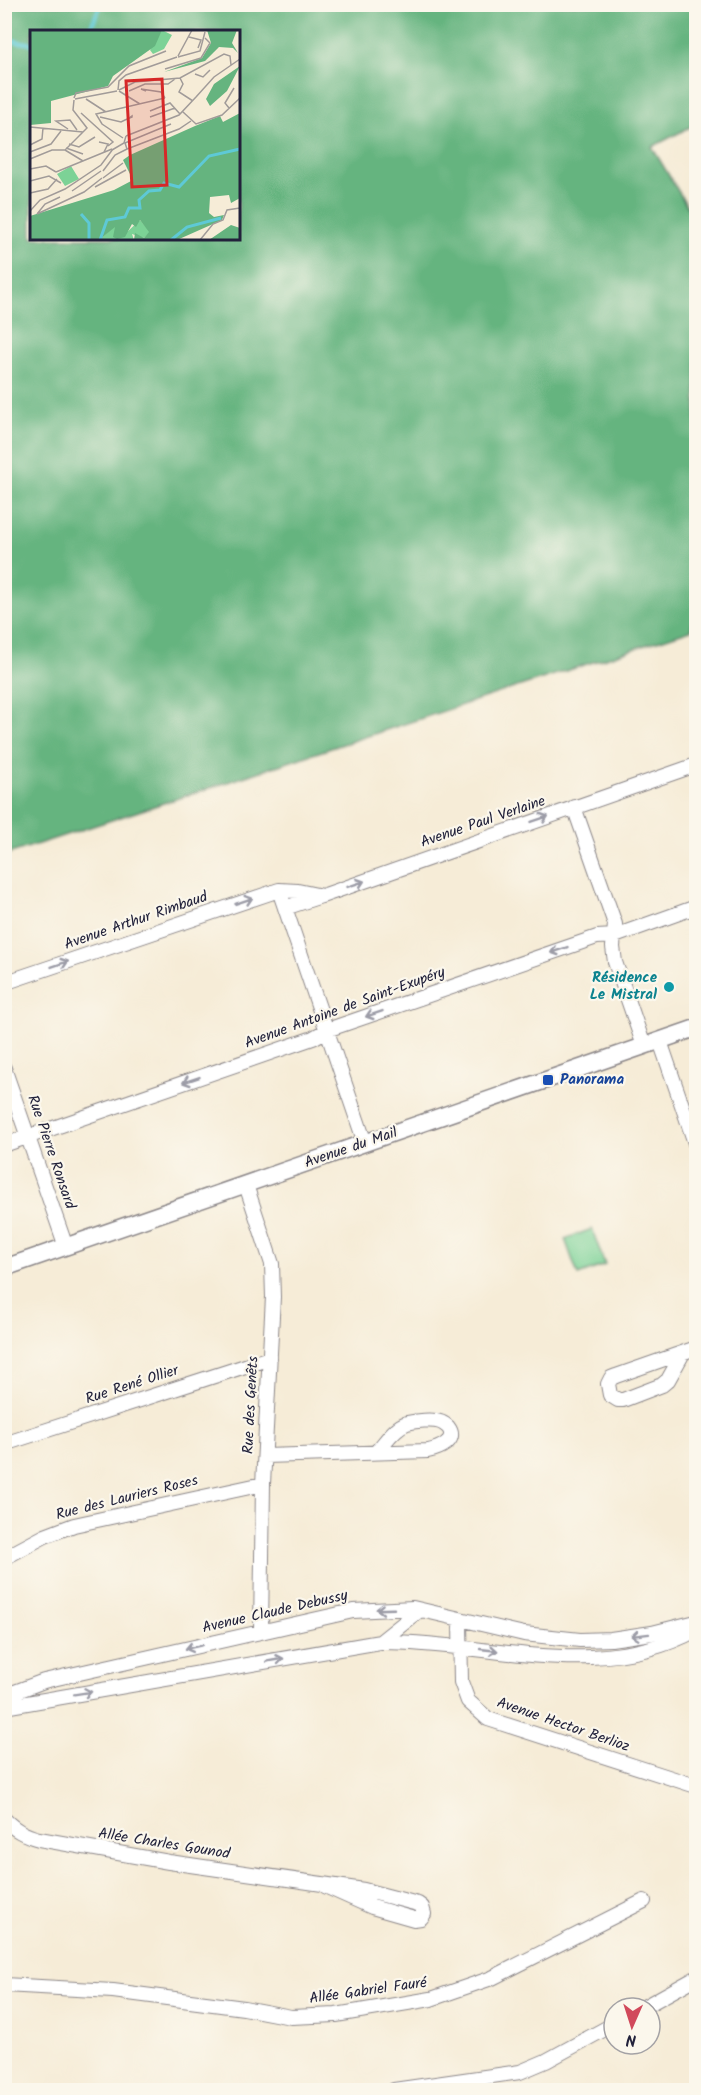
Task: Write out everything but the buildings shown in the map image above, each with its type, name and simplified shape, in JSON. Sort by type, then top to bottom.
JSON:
[{"type":"main road","name":"Avenue du Mail","points":[[4,1268],[696,1028]]},
{"type":"street","name":"Avenue Paul Verlaine","points":[[279,890],[322,896],[696,765]]},
{"type":"street","points":[[574,807],[615,924],[615,962],[696,1146]]},
{"type":"street","points":[[279,890],[366,1143]]},
{"type":"street","name":"Avenue Arthur Rimbaud","points":[[4,983],[279,890]]},
{"type":"street","points":[[285,908],[322,896]]},
{"type":"street","name":"Avenue Antoine de Saint-Exupéry","points":[[4,1145],[313,1038],[327,1030],[597,937],[615,936],[696,906]]},
{"type":"street","points":[[615,936],[629,942]]},
{"type":"street","name":"Rue Pierre Ronsard","points":[[4,1068],[66,1247]]},
{"type":"street","name":"Rue des Genêts","points":[[246,1185],[272,1264],[273,1297],[263,1484],[261,1632]]},
{"type":"street","points":[[682,1353],[668,1380],[662,1385],[623,1400],[610,1395],[608,1384],[611,1378],[696,1348]]},
{"type":"street","name":"Rue René Ollier","points":[[4,1444],[270,1358]]},
{"type":"street","points":[[265,1456],[428,1451],[438,1449],[450,1440],[451,1433],[448,1427],[440,1422],[406,1423],[395,1431],[376,1452]]},
{"type":"street","name":"Rue des Lauriers Roses","points":[[4,1558],[45,1536],[74,1525],[263,1484]]},
{"type":"street","name":"Avenue Claude Debussy","points":[[4,1696],[40,1682],[353,1611],[412,1608],[524,1634],[580,1640],[611,1639],[652,1633],[696,1622]]},
{"type":"street","points":[[380,1642],[420,1611]]},
{"type":"street","name":"Avenue Hector Berlioz","points":[[460,1620],[461,1682],[468,1701],[488,1719],[696,1786]]},
{"type":"street","points":[[4,1707],[380,1642],[414,1642],[565,1659],[597,1657],[654,1648],[680,1640],[696,1630]]},
{"type":"street","points":[[40,1682],[37,1686],[37,1694],[50,1698]]},
{"type":"street","name":"Allée Charles Gounod","points":[[4,1819],[25,1836],[169,1862],[364,1890],[418,1904],[422,1906],[424,1914],[421,1918],[414,1919],[372,1907],[325,1886]]},
{"type":"street","name":"Allée Gabriel Fauré","points":[[4,1985],[113,1991],[244,2008],[291,2017],[336,2015],[431,2000],[492,1978],[644,1901]]},
{"type":"street","points":[[662,1997],[696,1978]]},
{"type":"street","points":[[394,2091],[520,2072],[546,2061],[602,2031]]},
{"type":"green space","points":[[4,5],[696,5],[696,124],[652,147],[696,221],[696,599],[691,630],[5,855]]},
{"type":"green space","points":[[592,1229],[605,1265],[578,1275],[565,1239]]},
{"type":"waterway","points":[[86,30],[91,27],[101,4]]},
{"type":"waterway","points":[[4,39],[30,44]]},
{"type":"place","name":"Résidence Le Mistral","points":[[669,987]]},
{"type":"place","name":"Panorama","points":[[548,1080]]}]
